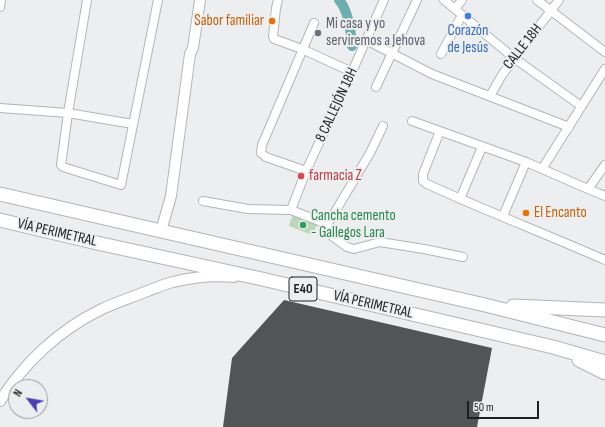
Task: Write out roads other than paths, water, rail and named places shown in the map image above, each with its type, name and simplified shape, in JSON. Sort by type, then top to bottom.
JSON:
[{"type":"highway","name":"VÍA PERIMETRAL","points":[[0,194],[485,305],[605,335]]},
{"type":"highway","name":"VÍA PERIMETRAL","points":[[0,220],[553,347],[605,362]]},
{"type":"highway","points":[[485,305],[605,310]]},
{"type":"highway","points":[[553,347],[605,373]]},
{"type":"street","points":[[0,7],[1,0]]},
{"type":"street","points":[[87,0],[61,165],[63,167],[121,185],[158,0]]},
{"type":"street","points":[[190,54],[188,46],[195,0]]},
{"type":"street","points":[[161,231],[171,196],[190,54],[193,48],[200,0]]},
{"type":"street","points":[[278,0],[273,36],[274,39],[302,49],[352,72]]},
{"type":"street","name":"8 CALLEJÓN 18H","points":[[291,210],[306,171],[384,0]]},
{"type":"street","points":[[376,87],[417,0]]},
{"type":"street","points":[[444,0],[514,58],[581,106]]},
{"type":"street","points":[[440,54],[459,12],[462,0]]},
{"type":"street","points":[[537,0],[605,52]]},
{"type":"street","name":"CALLE 18H","points":[[490,96],[514,58],[559,0]]},
{"type":"street","points":[[306,171],[266,157],[261,153],[262,145],[314,23]]},
{"type":"street","points":[[366,40],[432,74],[569,127]]},
{"type":"street","points":[[542,169],[605,70]]},
{"type":"street","points":[[0,108],[68,113],[133,124]]},
{"type":"street","points":[[412,121],[526,162],[588,190],[605,196]]},
{"type":"street","points":[[383,126],[370,153],[327,224],[328,230],[332,236],[347,247],[354,249],[380,242],[463,257]]},
{"type":"street","points":[[440,131],[423,174],[423,181],[460,199],[605,260]]},
{"type":"street","points":[[460,199],[482,147]]},
{"type":"street","points":[[503,216],[526,162]]},
{"type":"street","points":[[588,190],[605,165]]},
{"type":"street","points":[[203,201],[248,209],[291,210],[327,224]]},
{"type":"street","points":[[0,401],[22,371],[39,353],[58,337],[99,310],[121,300],[173,282],[202,277],[231,276],[262,279]]},
{"type":"waterway","points":[[339,0],[347,15],[352,46]]},
{"type":"place","name":"Corazón de Jesús","points":[[468,16]]},
{"type":"place","name":"Sabor familiar","points":[[272,21]]},
{"type":"place","name":"Mi casa y yo serviremos a Jehova","points":[[318,33]]},
{"type":"place","name":"farmacia Z","points":[[301,176]]},
{"type":"place","name":"El Encanto","points":[[526,213]]},
{"type":"place","name":"Cancha cemento - Gallegos Lara","points":[[303,225]]}]
